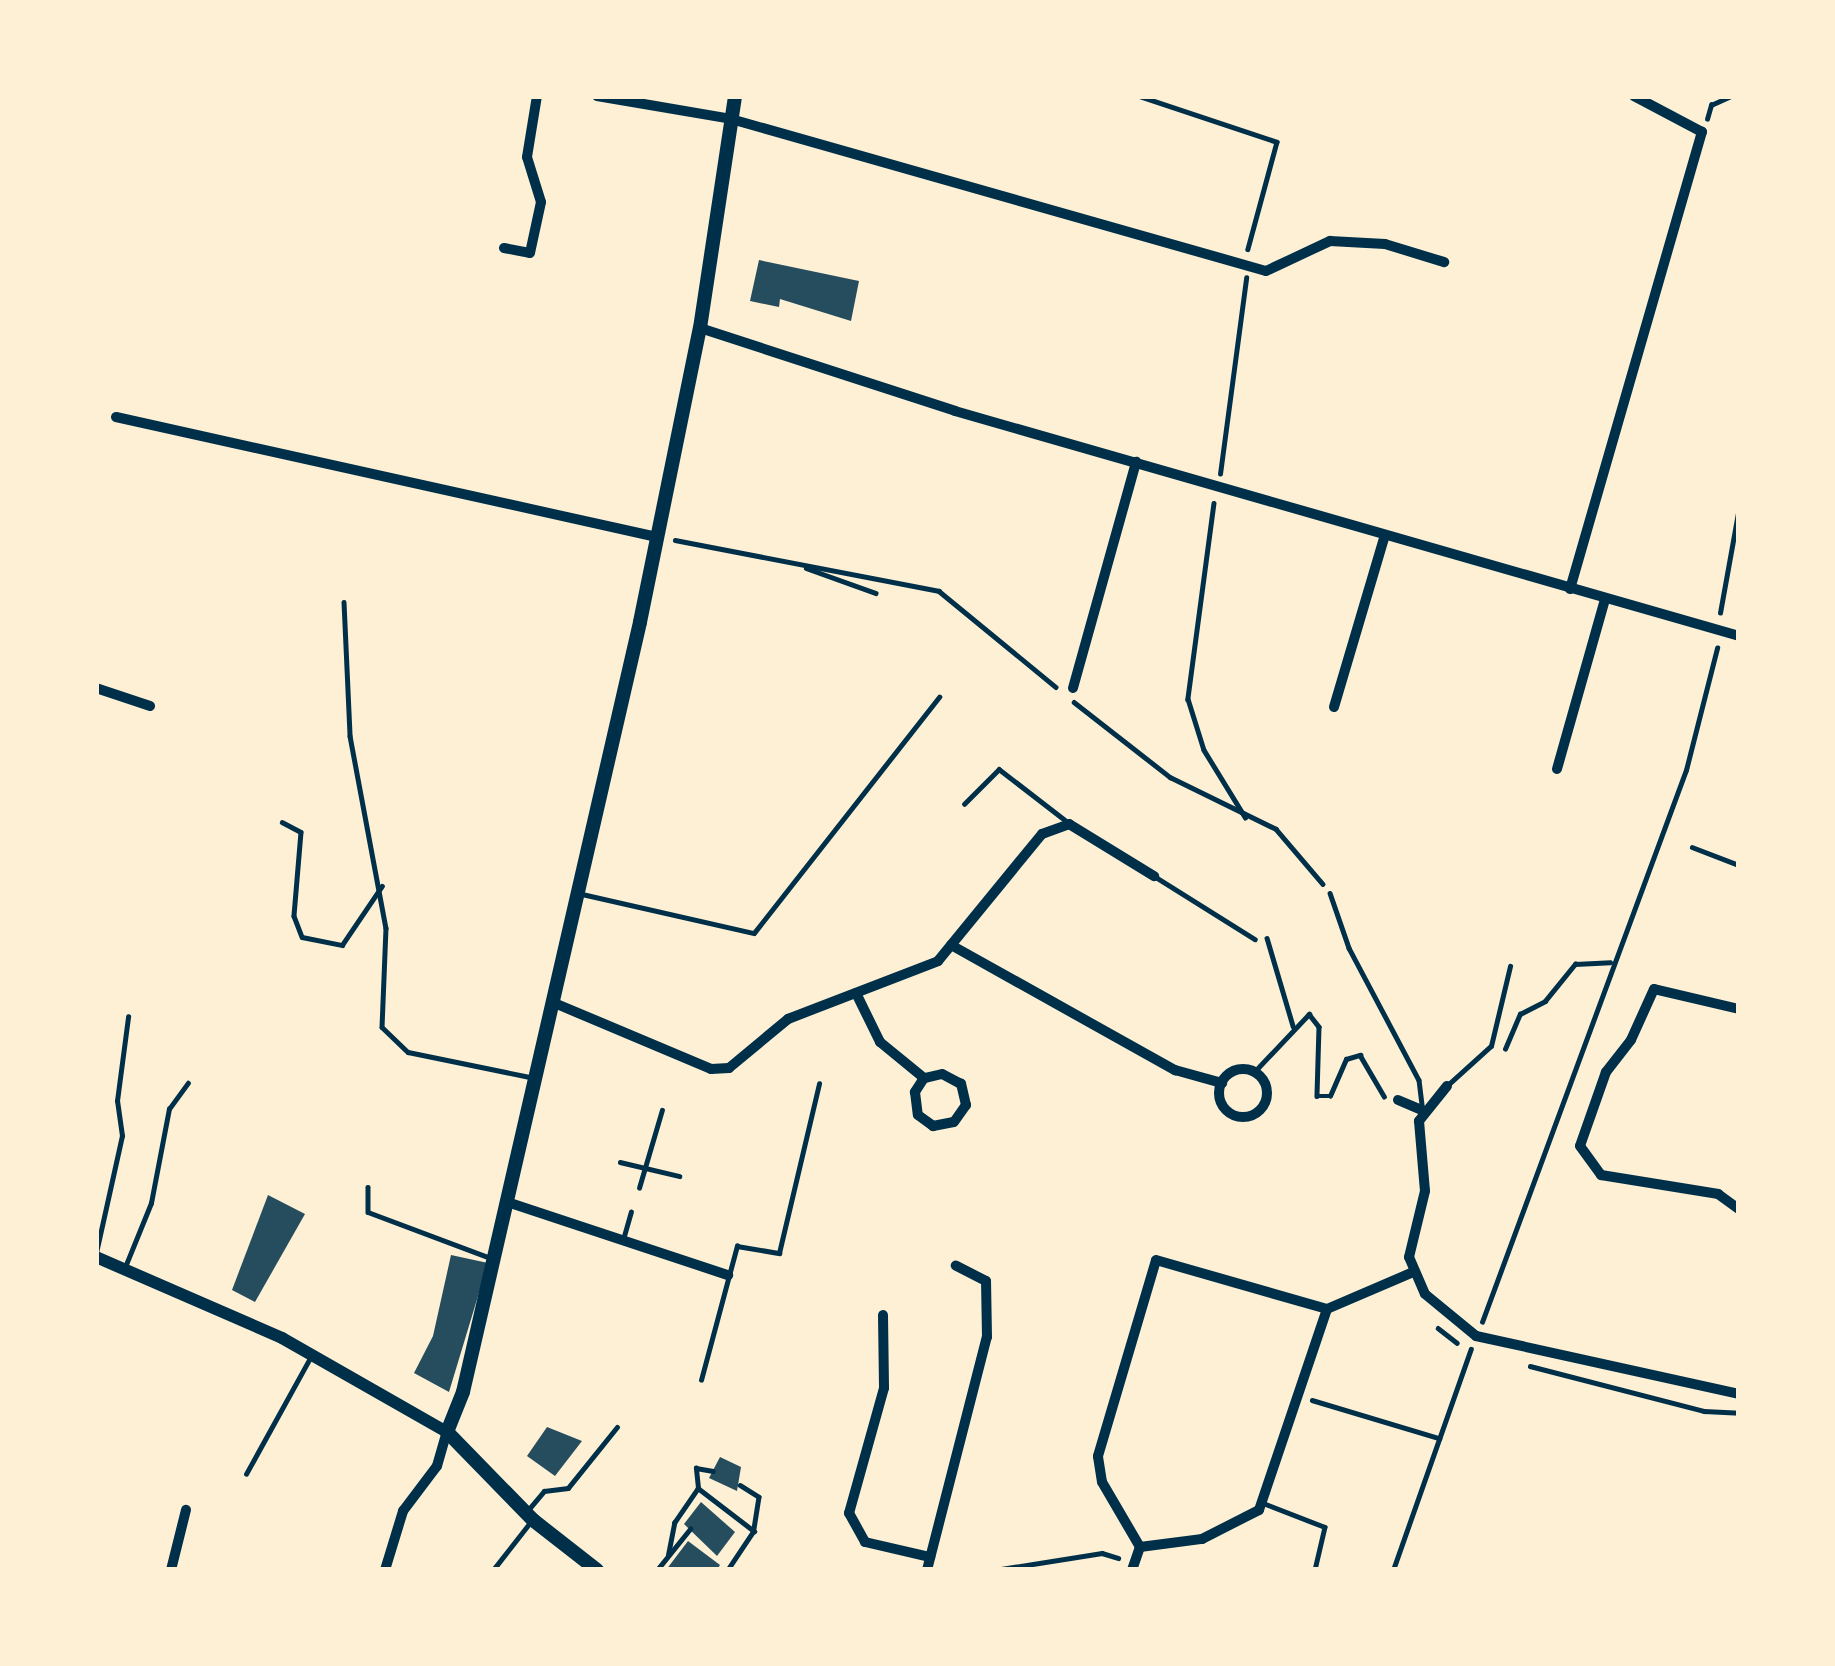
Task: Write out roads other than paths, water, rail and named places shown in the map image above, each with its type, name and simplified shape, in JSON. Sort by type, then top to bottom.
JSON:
[{"type":"main road","points":[[597,1570],[529,1516],[447,1432],[494,1259],[657,537],[700,328],[735,96]]},
{"type":"street","points":[[505,248],[530,254],[541,202],[527,157],[537,96]]},
{"type":"street","points":[[596,96],[731,119],[1266,271],[1330,241],[1385,244],[1444,262]]},
{"type":"street","points":[[1570,589],[1702,132],[1634,96]]},
{"type":"street","points":[[700,328],[1384,538],[1739,636]]},
{"type":"street","points":[[116,417],[657,537]]},
{"type":"street","points":[[1073,688],[1136,462]]},
{"type":"street","points":[[1334,707],[1384,538]]},
{"type":"street","points":[[1557,769],[1605,599]]},
{"type":"street","points":[[96,688],[150,706]]},
{"type":"street","points":[[552,1001],[711,1069],[743,1062],[788,1019],[938,961],[1042,834],[1069,824],[1154,876]]},
{"type":"street","points":[[951,945],[1175,1070],[1222,1083]]},
{"type":"street","points":[[1739,1009],[1654,989],[1591,1105],[1580,1146],[1585,1163],[1601,1175],[1675,1193],[1718,1194],[1739,1209]]},
{"type":"street","points":[[856,993],[880,1042],[924,1078]]},
{"type":"street","points":[[1235,1071],[1253,1072],[1268,1095],[1252,1116],[1226,1110],[1222,1083],[1235,1071]]},
{"type":"street","points":[[942,1074],[961,1084],[966,1105],[954,1123],[933,1126],[918,1114],[913,1100],[924,1078],[942,1074]]},
{"type":"street","points":[[1447,1086],[1422,1110],[1425,1191],[1411,1235],[1411,1273],[1476,1336],[1739,1394]]},
{"type":"street","points":[[1391,1100],[1422,1110]]},
{"type":"street","points":[[507,1202],[624,1236],[728,1275]]},
{"type":"street","points":[[96,1256],[311,1356],[447,1432],[436,1466],[403,1511],[385,1570]]},
{"type":"street","points":[[1133,1567],[1140,1546],[1102,1482],[1098,1456],[1156,1261],[1176,1260],[1327,1309],[1411,1273]]},
{"type":"street","points":[[884,1315],[884,1388],[849,1513],[865,1542],[928,1563],[987,1337],[986,1281],[956,1266]]},
{"type":"street","points":[[1140,1546],[1202,1539],[1263,1503],[1327,1309]]},
{"type":"street","points":[[171,1570],[186,1510]]},
{"type":"lane","points":[[344,602],[350,736],[382,886],[379,1003],[392,1043],[536,1078]]},
{"type":"lane","points":[[576,893],[754,933],[939,697]]},
{"type":"lane","points":[[964,805],[999,769],[1069,824]]},
{"type":"lane","points":[[282,822],[301,832],[294,916],[302,937],[342,945],[382,886]]},
{"type":"lane","points":[[1692,847],[1739,865]]},
{"type":"lane","points":[[1154,876],[1256,940]]},
{"type":"lane","points":[[1330,893],[1357,964],[1419,1079],[1422,1110]]},
{"type":"lane","points":[[1447,1086],[1491,1046],[1510,966]]},
{"type":"lane","points":[[96,1256],[122,1136],[117,1101],[128,1017]]},
{"type":"lane","points":[[124,1267],[151,1203],[169,1109],[188,1082]]},
{"type":"lane","points":[[701,1380],[736,1246],[779,1253],[819,1084]]},
{"type":"lane","points":[[639,1188],[662,1110]]},
{"type":"lane","points":[[620,1162],[679,1176]]},
{"type":"lane","points":[[368,1187],[368,1212],[494,1259]]},
{"type":"lane","points":[[624,1236],[632,1212]]},
{"type":"lane","points":[[246,1474],[311,1356]]},
{"type":"lane","points":[[493,1570],[544,1491],[568,1488],[617,1427]]},
{"type":"lane","points":[[671,1557],[674,1523],[698,1488],[697,1468],[712,1471]]},
{"type":"lane","points":[[728,1570],[754,1531],[759,1497],[740,1485]]},
{"type":"lane","points":[[698,1488],[754,1531]]},
{"type":"lane","points":[[707,1506],[712,1499]]},
{"type":"lane","points":[[1263,1503],[1325,1527],[1315,1570]]},
{"type":"lane","points":[[657,1570],[690,1529]]}]
